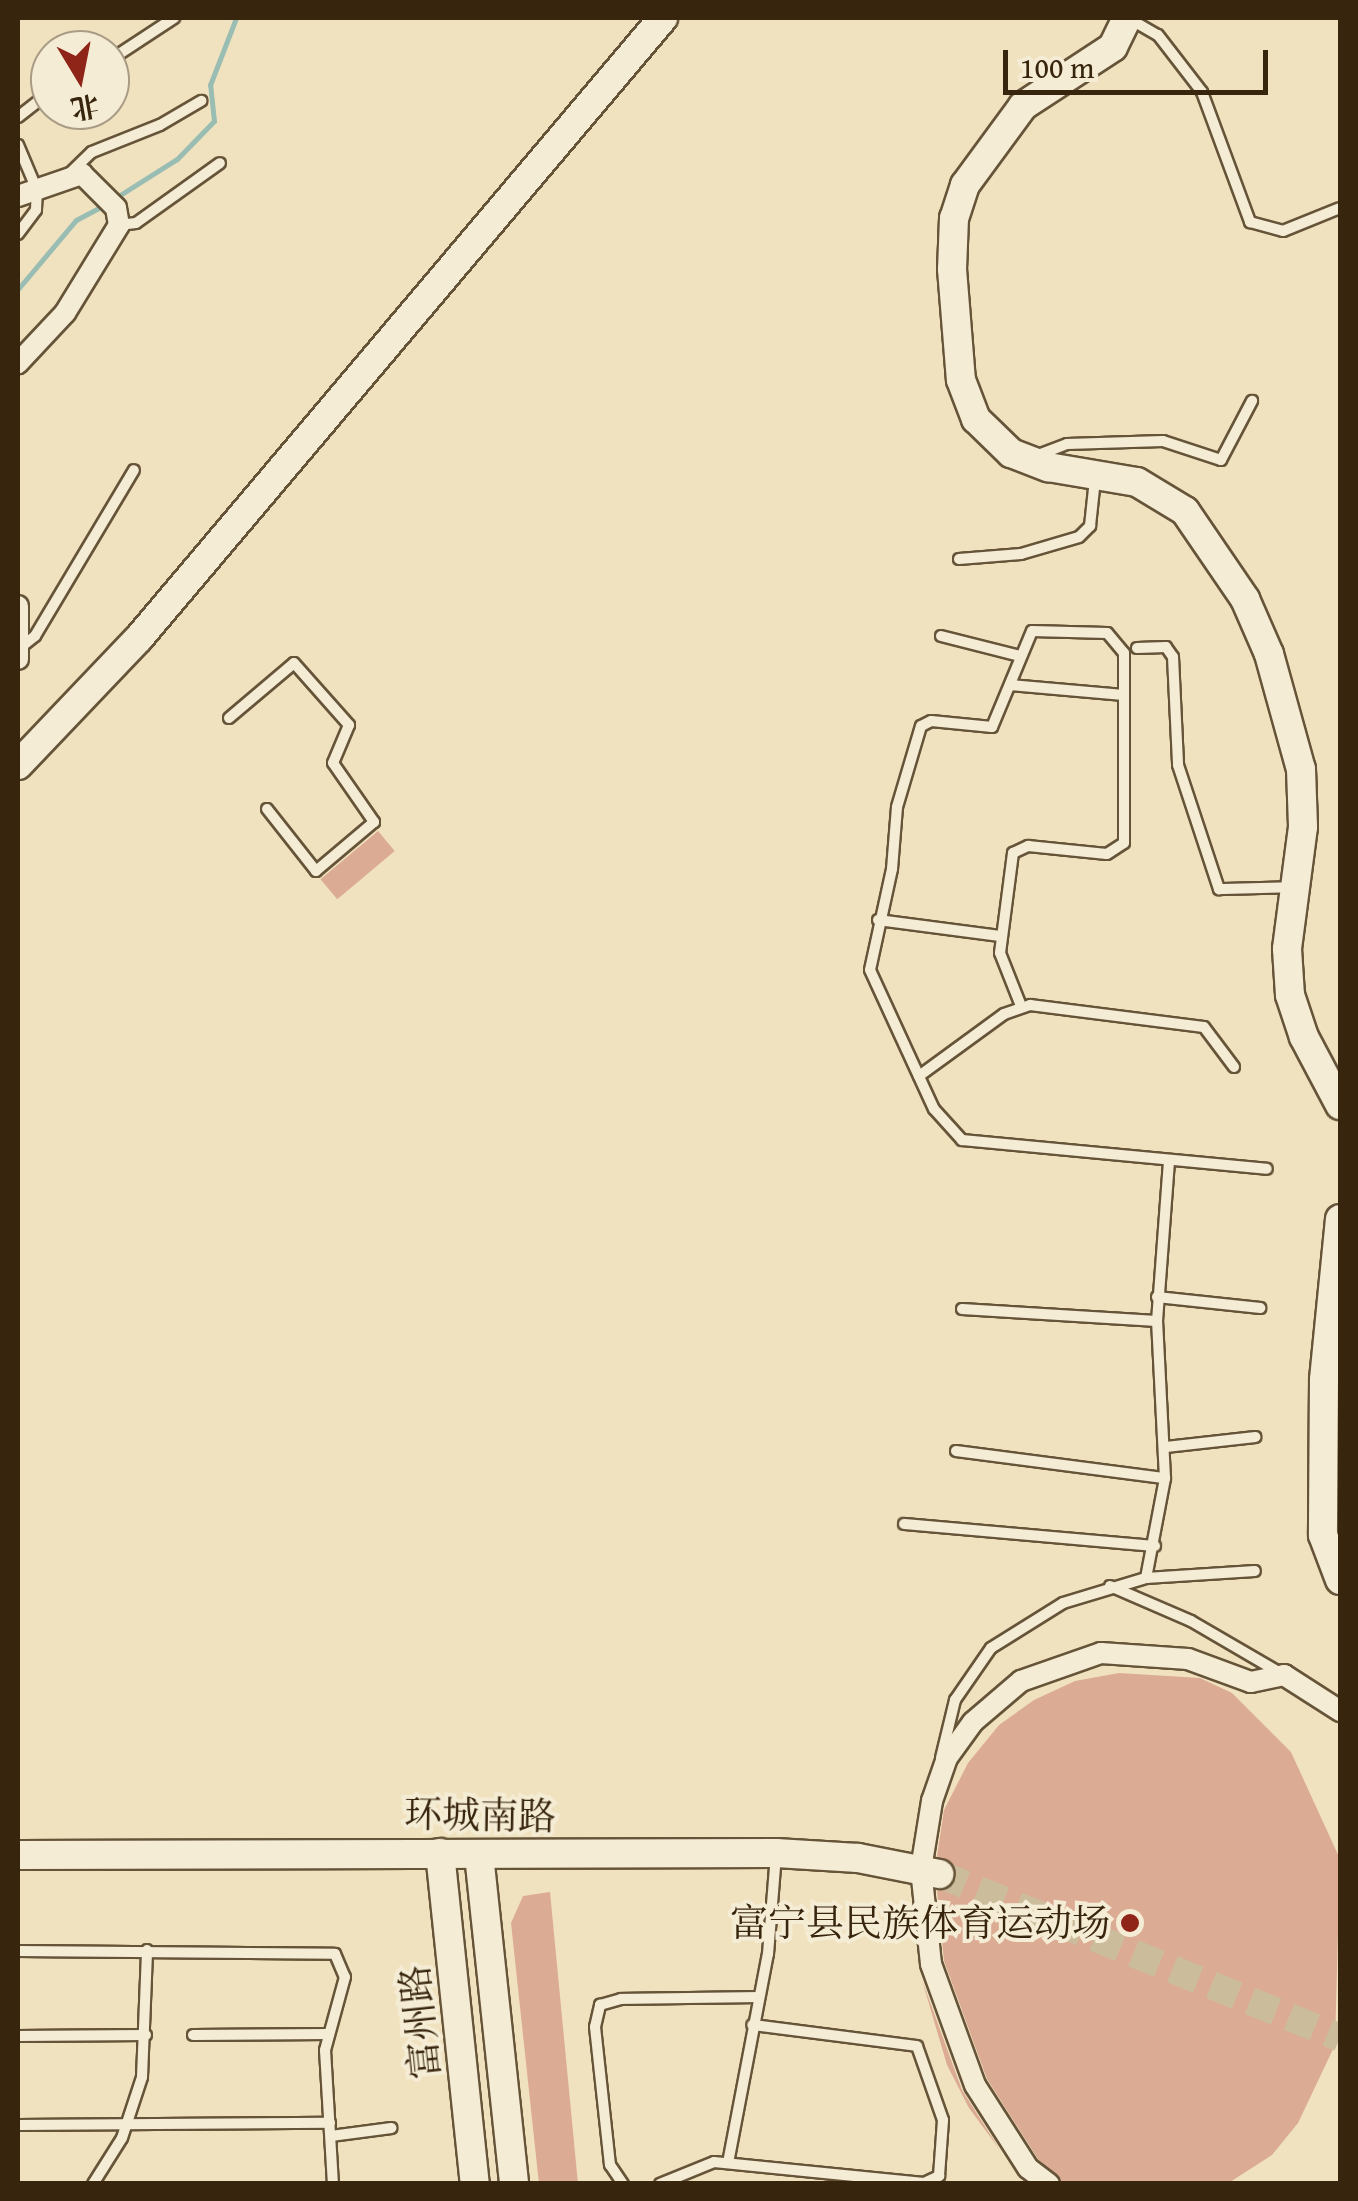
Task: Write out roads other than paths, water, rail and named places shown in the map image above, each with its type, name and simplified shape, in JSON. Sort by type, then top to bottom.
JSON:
[{"type":"main road","points":[[18,765],[140,638],[663,18]]},
{"type":"main road","points":[[1126,18],[1112,47],[1045,87],[1003,128],[971,173],[956,211],[954,314],[963,391],[988,434],[1029,462],[1137,482],[1184,511],[1258,626],[1301,769],[1303,827],[1286,949],[1290,995],[1304,1038],[1340,1104]]},
{"type":"main road","points":[[1340,1219],[1324,1380],[1322,1536],[1340,1580]]},
{"type":"main road","name":"富州路","points":[[440,1853],[475,2184]]},
{"type":"main road","name":"环城南路","points":[[18,1855],[776,1853],[930,1872]]},
{"type":"main road","name":"富州路","points":[[479,1856],[514,2184]]},
{"type":"street","points":[[18,363],[64,313],[119,225],[116,208],[92,179],[70,174],[27,193]]},
{"type":"street","points":[[18,606],[19,653]]},
{"type":"street","points":[[1049,2184],[1008,2142],[960,2056],[931,1964],[930,1872],[938,1779],[960,1739],[988,1707],[1059,1662],[1144,1652],[1199,1662],[1251,1682],[1284,1676],[1340,1711]]},
{"type":"lane","points":[[130,47],[174,18]]},
{"type":"lane","points":[[1126,18],[1158,36],[1202,92],[1250,222],[1283,230],[1340,208]]},
{"type":"lane","points":[[70,174],[92,152],[160,126],[201,101]]},
{"type":"lane","points":[[18,144],[27,193],[36,210],[18,234]]},
{"type":"lane","points":[[119,225],[136,223],[220,163]]},
{"type":"lane","points":[[1029,462],[1055,446],[1163,441],[1221,460],[1252,400]]},
{"type":"lane","points":[[19,653],[35,636],[134,470]]},
{"type":"lane","points":[[959,559],[1021,554],[1086,533],[1096,473]]},
{"type":"lane","points":[[1020,1006],[1001,962],[1000,936],[1016,849],[1107,854],[1124,843],[1124,653],[1114,636],[1038,629],[1028,635],[992,727],[932,721],[921,726],[897,807],[892,869],[870,970],[943,1123],[970,1142],[1267,1168]]},
{"type":"lane","points":[[941,636],[1020,656]]},
{"type":"lane","points":[[1138,648],[1166,647],[1173,658],[1178,765],[1219,890],[1294,887]]},
{"type":"lane","points":[[229,718],[294,664],[348,725],[334,763],[374,822],[316,871],[267,809]]},
{"type":"lane","points":[[1010,685],[1124,694]]},
{"type":"lane","points":[[878,920],[1000,936]]},
{"type":"lane","points":[[918,1076],[1020,1006],[1199,1025],[1234,1067]]},
{"type":"lane","points":[[1146,1578],[1165,1478],[1157,1321],[1169,1160]]},
{"type":"lane","points":[[1158,1297],[1260,1308]]},
{"type":"lane","points":[[962,1309],[1157,1321]]},
{"type":"lane","points":[[1166,1447],[1254,1437]]},
{"type":"lane","points":[[956,1451],[1165,1478]]},
{"type":"lane","points":[[904,1524],[1155,1546]]},
{"type":"lane","points":[[938,1779],[948,1720],[976,1664],[1024,1623],[1110,1586],[1146,1578],[1255,1571]]},
{"type":"lane","points":[[1110,1586],[1191,1621],[1284,1676]]},
{"type":"lane","points":[[728,2162],[756,1997],[768,1954],[776,1853]]},
{"type":"lane","points":[[93,2184],[128,2124],[146,2036],[147,1950]]},
{"type":"lane","points":[[18,1952],[335,1954],[345,1977],[328,2034],[333,2184]]},
{"type":"lane","points":[[623,2184],[610,2165],[596,2027],[600,2005],[620,1999],[756,1997]]},
{"type":"lane","points":[[660,2184],[699,2164],[728,2162],[924,2183],[940,2171],[943,2120],[917,2046],[752,2026]]},
{"type":"lane","points":[[193,2035],[328,2034]]},
{"type":"lane","points":[[18,2036],[146,2036]]},
{"type":"lane","points":[[18,2125],[330,2123]]},
{"type":"lane","points":[[330,2136],[391,2128]]},
{"type":"waterway","points":[[120,195],[177,159],[214,121],[210,85],[236,18]]},
{"type":"waterway","points":[[18,289],[76,220],[104,205]]},
{"type":"tunnel","points":[[939,1874],[1340,2038]]},
{"type":"place","name":"富宁县民族体育运动场","points":[[1130,1923]]}]
